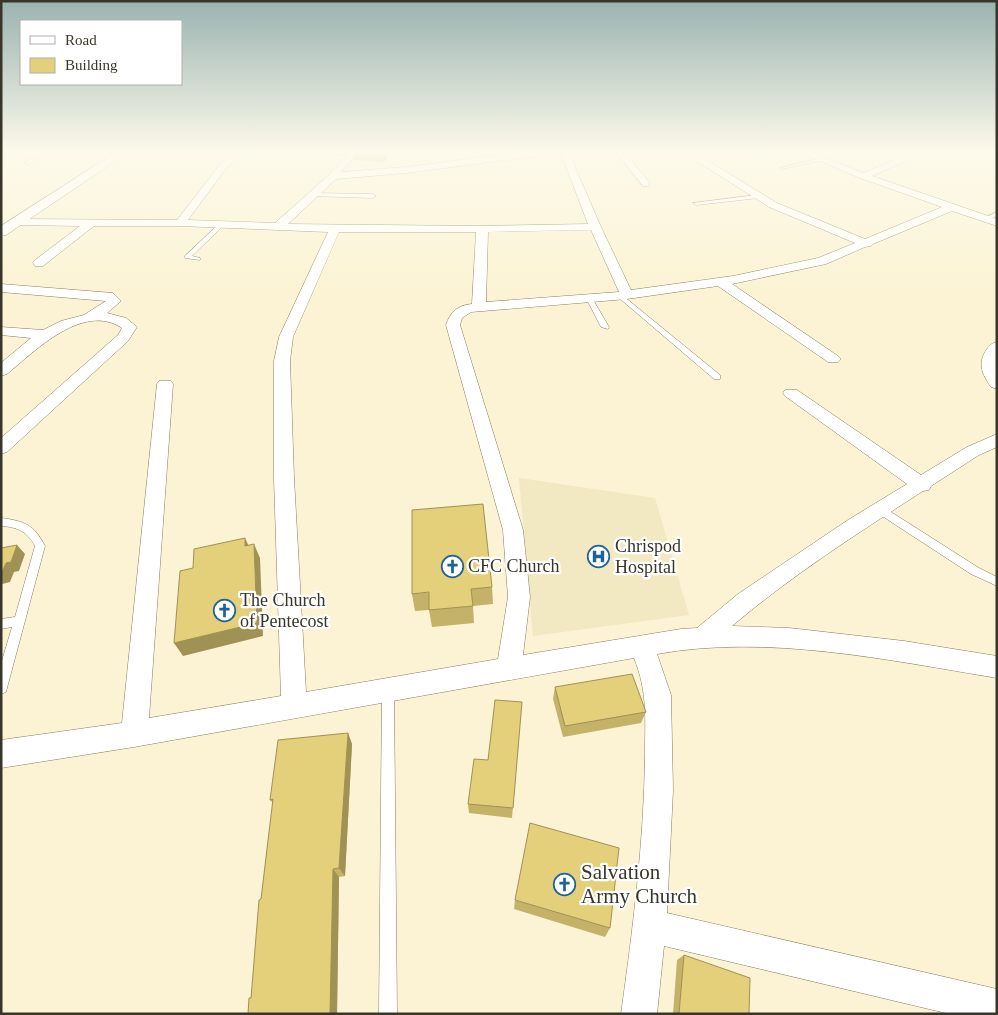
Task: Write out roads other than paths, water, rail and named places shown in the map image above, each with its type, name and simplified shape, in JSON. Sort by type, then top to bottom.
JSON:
[{"type":"street","points":[[3,230],[53,198]]},
{"type":"street","points":[[180,224],[199,198]]},
{"type":"street","points":[[278,227],[308,198]]},
{"type":"street","points":[[583,198],[623,296]]},
{"type":"street","points":[[762,198],[867,244]]},
{"type":"street","points":[[926,198],[997,223]]},
{"type":"street","points":[[509,669],[519,597],[513,530],[454,325],[456,316],[460,312],[479,306],[623,296],[721,282],[822,262],[951,207]]},
{"type":"street","points":[[17,222],[180,224],[335,229],[595,227]]},
{"type":"street","points":[[39,263],[91,223]]},
{"type":"street","points":[[294,706],[284,478],[282,361],[286,337],[335,229]]},
{"type":"street","points":[[479,306],[482,229]]},
{"type":"street","points":[[721,282],[832,359]]},
{"type":"street","points":[[1,288],[108,296],[114,301],[105,309],[46,335],[1,371]]},
{"type":"street","points":[[1,448],[123,338],[130,327],[122,320],[106,317],[87,318]]},
{"type":"street","points":[[1,331],[46,335]]},
{"type":"street","points":[[997,346],[990,354],[987,364],[989,375],[997,384]]},
{"type":"street","points":[[134,734],[165,384]]},
{"type":"street","points":[[791,393],[922,485]]},
{"type":"street","points":[[702,638],[746,600],[880,509],[922,485],[973,451],[997,440]]},
{"type":"street","points":[[1,754],[134,734],[509,669],[702,638],[754,636],[789,638],[904,652],[997,667]]},
{"type":"street","points":[[639,1014],[650,926],[659,790],[658,695],[652,672],[642,648]]},
{"type":"street","points":[[650,926],[997,1007]]},
{"type":"lane","points":[[696,203],[736,198]]},
{"type":"lane","points":[[985,219],[997,214]]},
{"type":"lane","points":[[198,259],[187,257],[221,225]]},
{"type":"lane","points":[[623,296],[717,377]]},
{"type":"lane","points":[[589,298],[605,328]]},
{"type":"lane","points":[[880,509],[975,571],[997,582]]},
{"type":"lane","points":[[1,522],[19,524],[28,529],[40,546],[1,688]]},
{"type":"lane","points":[[1,624],[20,621]]},
{"type":"lane","points":[[388,690],[388,1014]]},
{"type":"place","name":"Chrispod Hospital","points":[[599,556]]},
{"type":"place","name":"CFC Church","points":[[452,566]]},
{"type":"place","name":"The Church of Pentecost","points":[[224,610]]},
{"type":"place","name":"Salvation Army Church","points":[[565,884]]}]
